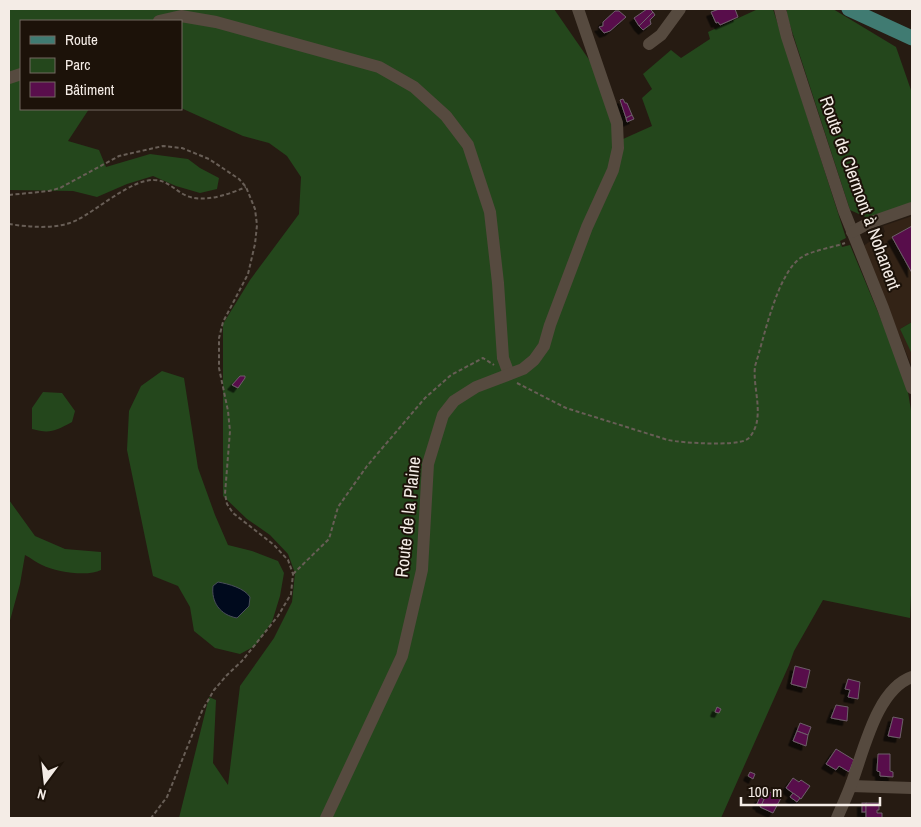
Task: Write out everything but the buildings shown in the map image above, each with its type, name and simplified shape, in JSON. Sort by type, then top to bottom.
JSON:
[{"type":"main road","points":[[849,9],[912,38]]},
{"type":"street","name":"Route de la Plaine","points":[[326,818],[402,656],[422,570],[428,464],[443,415],[454,400],[476,387],[523,369],[534,360],[544,346],[587,227],[613,170],[618,148],[615,116],[578,9]]},
{"type":"street","points":[[649,44],[661,36],[680,9]]},
{"type":"street","name":"Route de Clermont à Nohanent","points":[[780,9],[853,236],[886,316],[912,388]]},
{"type":"street","points":[[163,20],[181,16],[216,22],[379,67],[414,86],[446,116],[468,145],[490,212],[498,283],[503,358],[509,374]]},
{"type":"street","points":[[853,236],[869,223],[912,208]]},
{"type":"street","points":[[837,818],[881,706],[903,680],[912,677]]},
{"type":"street","points":[[851,786],[912,788]]},
{"type":"path","points":[[9,195],[60,188],[119,156],[163,146],[182,148],[209,159],[239,179],[246,187],[255,209],[257,225],[255,244],[248,274],[223,322],[219,338],[220,368],[230,431],[225,494],[233,513],[274,545],[288,560],[293,574],[291,594],[278,616],[242,661],[227,674],[214,690],[202,711],[167,797],[151,818]]},
{"type":"path","points":[[9,224],[30,227],[75,222],[122,192],[152,179],[165,182],[187,196],[196,198],[229,194],[246,187]]},
{"type":"path","points":[[293,574],[329,539],[338,507],[367,466],[424,398],[451,376],[483,358],[509,374],[516,383],[566,408],[668,440],[679,442],[735,443],[747,440],[754,432],[757,421],[755,366],[785,275],[801,258],[853,236]]},
{"type":"shaded area","points":[[912,216],[912,322],[900,329],[912,352],[912,367],[863,246],[885,232],[883,226]]},
{"type":"green space","points":[[9,9],[554,9],[590,61],[623,139],[652,126],[642,98],[652,89],[643,74],[671,50],[681,58],[710,39],[708,32],[758,9],[773,9],[846,238],[840,241],[842,247],[850,245],[906,379],[912,417],[912,573],[910,618],[823,600],[794,651],[721,818],[179,818],[209,697],[216,700],[213,763],[228,785],[240,686],[274,638],[292,602],[295,573],[288,554],[270,535],[247,519],[223,496],[223,324],[250,280],[299,214],[301,177],[287,156],[269,143],[243,136],[182,108],[182,20],[20,20],[20,110],[88,110],[68,141],[99,150],[106,167],[150,154],[188,159],[219,178],[217,189],[200,193],[176,186],[153,176],[127,184],[97,197],[73,191],[9,190]]},
{"type":"green space","points":[[787,9],[833,9],[896,47],[912,93],[912,203],[870,219],[850,210],[787,16]]},
{"type":"green space","points":[[912,322],[912,352],[911,352],[900,329]]},
{"type":"green space","points":[[162,371],[184,378],[198,468],[228,545],[252,551],[278,561],[284,573],[280,596],[272,622],[255,646],[240,654],[215,648],[194,631],[190,607],[178,586],[153,576],[127,450],[129,411],[141,386]]},
{"type":"green space","points":[[43,392],[62,393],[75,411],[72,422],[52,431],[32,429],[32,408]]},
{"type":"green space","points":[[9,500],[35,536],[65,549],[101,552],[101,570],[88,573],[63,572],[48,568],[25,555],[20,584],[9,624]]},
{"type":"water","points":[[218,582],[240,589],[250,597],[249,606],[237,618],[221,611],[215,602],[213,586]]}]
